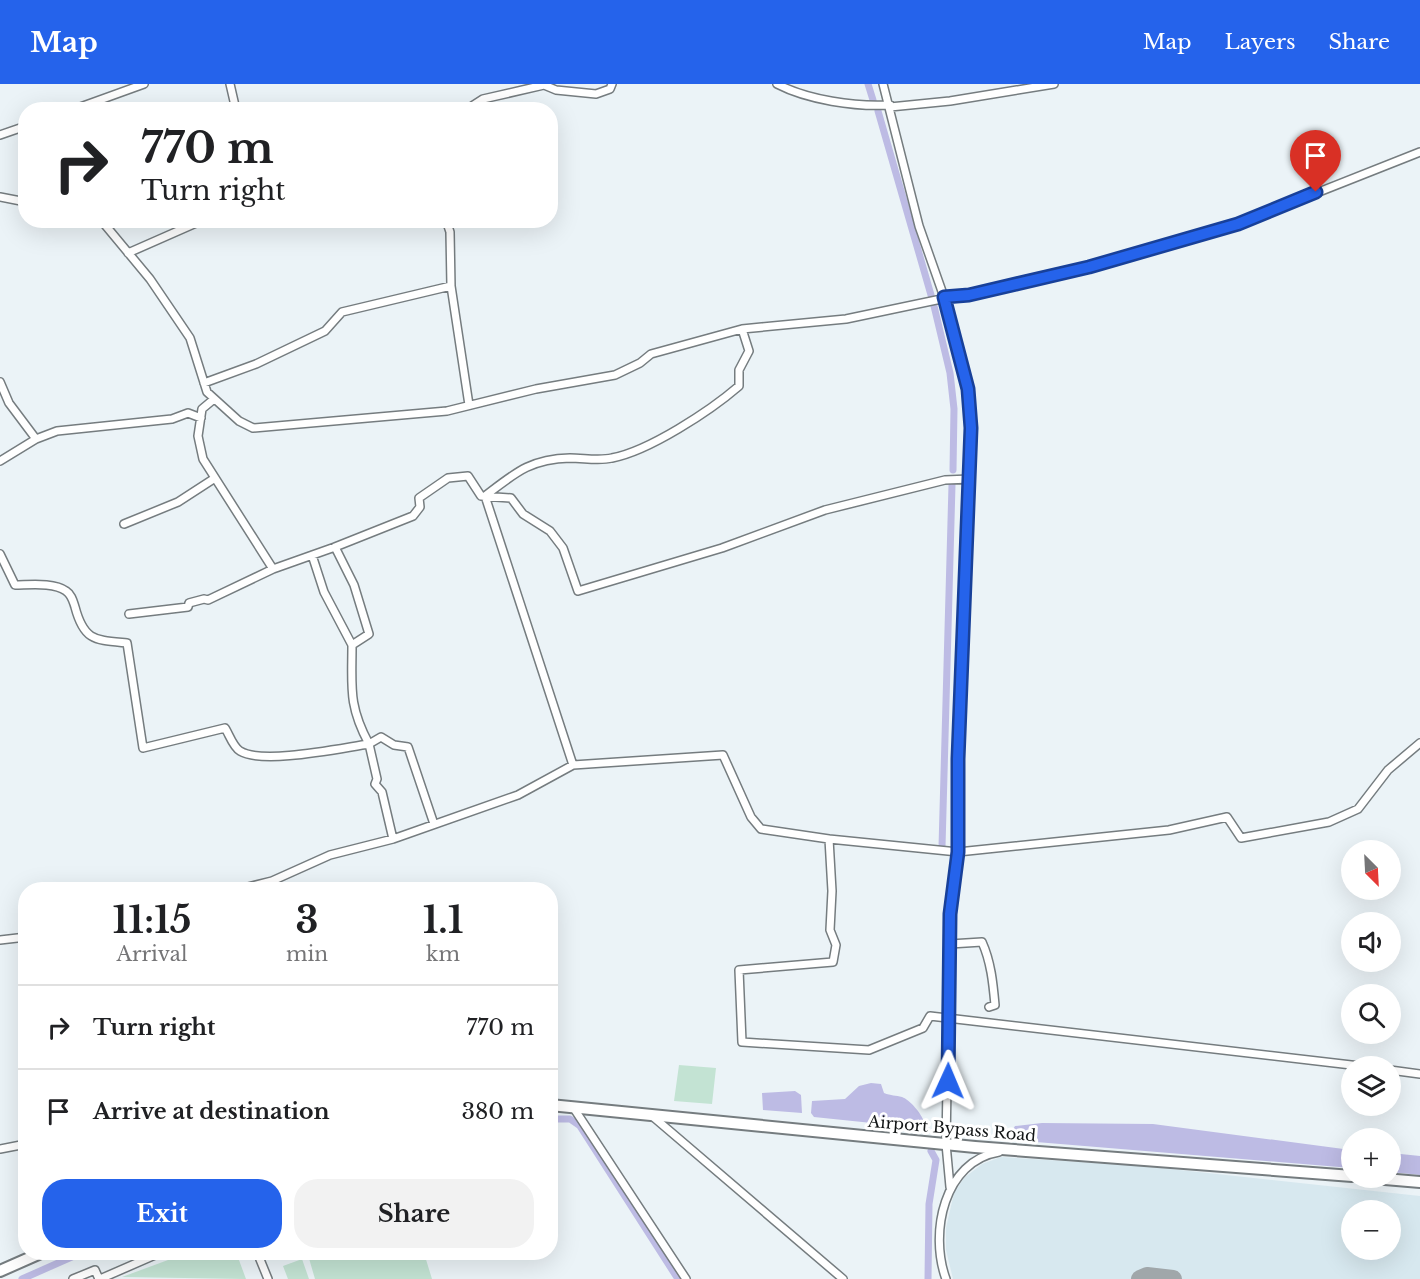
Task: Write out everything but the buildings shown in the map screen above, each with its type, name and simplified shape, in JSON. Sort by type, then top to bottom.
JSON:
[{"type":"street","points":[[94,102],[144,84]]},
{"type":"street","points":[[230,84],[234,102]]},
{"type":"street","points":[[478,102],[544,85],[556,90],[596,94],[610,89],[612,84]]},
{"type":"street","points":[[777,84],[823,98],[874,106],[950,101],[1054,84]]},
{"type":"street","points":[[883,84],[919,226],[944,297],[968,389],[971,428],[958,759],[958,852],[950,944],[946,1144],[950,1187],[940,1234],[941,1262],[946,1279]]},
{"type":"street","points":[[0,135],[18,129]]},
{"type":"street","points":[[108,228],[150,279],[190,338],[207,392],[239,421],[253,428],[447,411],[536,389],[615,375],[640,363],[651,354],[742,329],[846,319],[1070,272],[1238,224],[1420,152]]},
{"type":"street","points":[[0,197],[18,200]]},
{"type":"street","points":[[128,253],[185,228]]},
{"type":"street","points":[[449,228],[451,286],[469,405]]},
{"type":"street","points":[[204,383],[256,364],[325,331],[342,312],[451,286]]},
{"type":"street","points":[[485,496],[523,466],[567,458],[611,458],[640,448],[713,406],[738,386],[739,370],[749,351],[742,329]]},
{"type":"street","points":[[0,382],[9,403],[36,439]]},
{"type":"street","points":[[214,399],[202,409],[198,436],[203,459],[273,569]]},
{"type":"street","points":[[0,461],[36,439],[57,431],[172,418],[188,413],[201,418]]},
{"type":"street","points":[[129,614],[188,607],[189,603],[208,600],[273,569],[413,516],[420,507],[419,498],[448,478],[468,476],[481,496],[511,498],[523,514],[550,531],[563,548],[578,591],[722,548],[825,510],[945,480],[970,479]]},
{"type":"street","points":[[124,524],[178,502],[215,478]]},
{"type":"street","points":[[485,496],[573,765]]},
{"type":"street","points":[[335,547],[354,585],[369,634],[352,645]]},
{"type":"street","points":[[0,554],[15,585],[46,585],[65,590],[72,598],[84,630],[95,640],[127,643],[143,748],[225,728],[238,750],[247,754],[280,757],[369,744],[381,737],[394,745],[408,747],[434,824]]},
{"type":"street","points":[[312,555],[324,592],[352,645],[352,704],[356,720],[369,744],[377,779],[375,784],[382,792],[393,838]]},
{"type":"street","points":[[268,882],[330,855],[393,838],[518,795],[573,765],[723,755],[751,817],[761,829],[829,839],[958,852],[1169,830],[1227,817],[1241,838],[1329,822],[1358,809],[1388,770],[1420,743]]},
{"type":"street","points":[[829,839],[832,891],[830,930],[836,945],[833,962],[739,970],[742,1042],[869,1050],[923,1028],[928,1017],[949,1017],[1341,1064]]},
{"type":"street","points":[[0,940],[18,939]]},
{"type":"street","points":[[950,944],[982,942],[988,956],[993,982],[995,1005],[989,1007]]},
{"type":"street","points":[[1401,1071],[1420,1074]]},
{"type":"street","name":"Airport Bypass Road","points":[[558,1106],[1011,1150],[1341,1175]]},
{"type":"street","points":[[573,1107],[686,1279]]},
{"type":"street","points":[[649,1113],[843,1279]]},
{"type":"street","points":[[0,1149],[18,1146]]},
{"type":"street","points":[[950,1187],[970,1164],[995,1153],[1011,1150]]},
{"type":"street","points":[[1401,1180],[1420,1182]]},
{"type":"street","points":[[0,1271],[25,1260]]},
{"type":"street","points":[[74,1279],[95,1270],[100,1279],[144,1260]]},
{"type":"street","points":[[260,1260],[268,1279]]},
{"type":"shaded area","points":[[1001,1157],[1143,1166],[1420,1196],[1420,1279],[953,1279],[946,1250],[946,1228],[954,1193],[964,1178],[982,1164]]},
{"type":"green space","points":[[679,1065],[716,1068],[712,1104],[674,1101]]},
{"type":"green space","points":[[168,1260],[239,1260],[246,1279],[122,1277]]},
{"type":"green space","points":[[302,1260],[309,1279],[288,1279],[283,1266]]},
{"type":"green space","points":[[309,1260],[426,1260],[432,1279],[315,1279]]},
{"type":"water","points":[[871,1083],[881,1084],[884,1093],[902,1097],[912,1104],[924,1122],[920,1128],[814,1117],[811,1113],[812,1101],[845,1099],[859,1086]]},
{"type":"water","points":[[795,1091],[801,1095],[802,1113],[763,1110],[762,1093]]},
{"type":"water","points":[[1042,1123],[1153,1124],[1341,1149],[1341,1167],[1024,1141],[1012,1131],[1015,1126]]},
{"type":"water","points":[[1401,1154],[1420,1156],[1420,1175],[1401,1173]]},
{"type":"waterway","points":[[868,84],[873,100]]},
{"type":"waterway","points":[[878,111],[931,295]]},
{"type":"waterway","points":[[934,306],[950,373],[954,409],[953,470]]},
{"type":"waterway","points":[[942,847],[952,485]]},
{"type":"waterway","points":[[558,1119],[570,1119],[580,1126],[678,1279]]},
{"type":"waterway","points":[[928,1279],[929,1204],[936,1160],[931,1151]]},
{"type":"waterway","points":[[22,1279],[65,1260]]},
{"type":"taxiway","points":[[1140,1279],[1147,1276],[1173,1279]]},
{"type":"route","points":[[948,1081],[950,914],[958,852],[958,759],[971,428],[968,389],[944,297],[969,295],[1089,267],[1238,224],[1316,192]]}]
